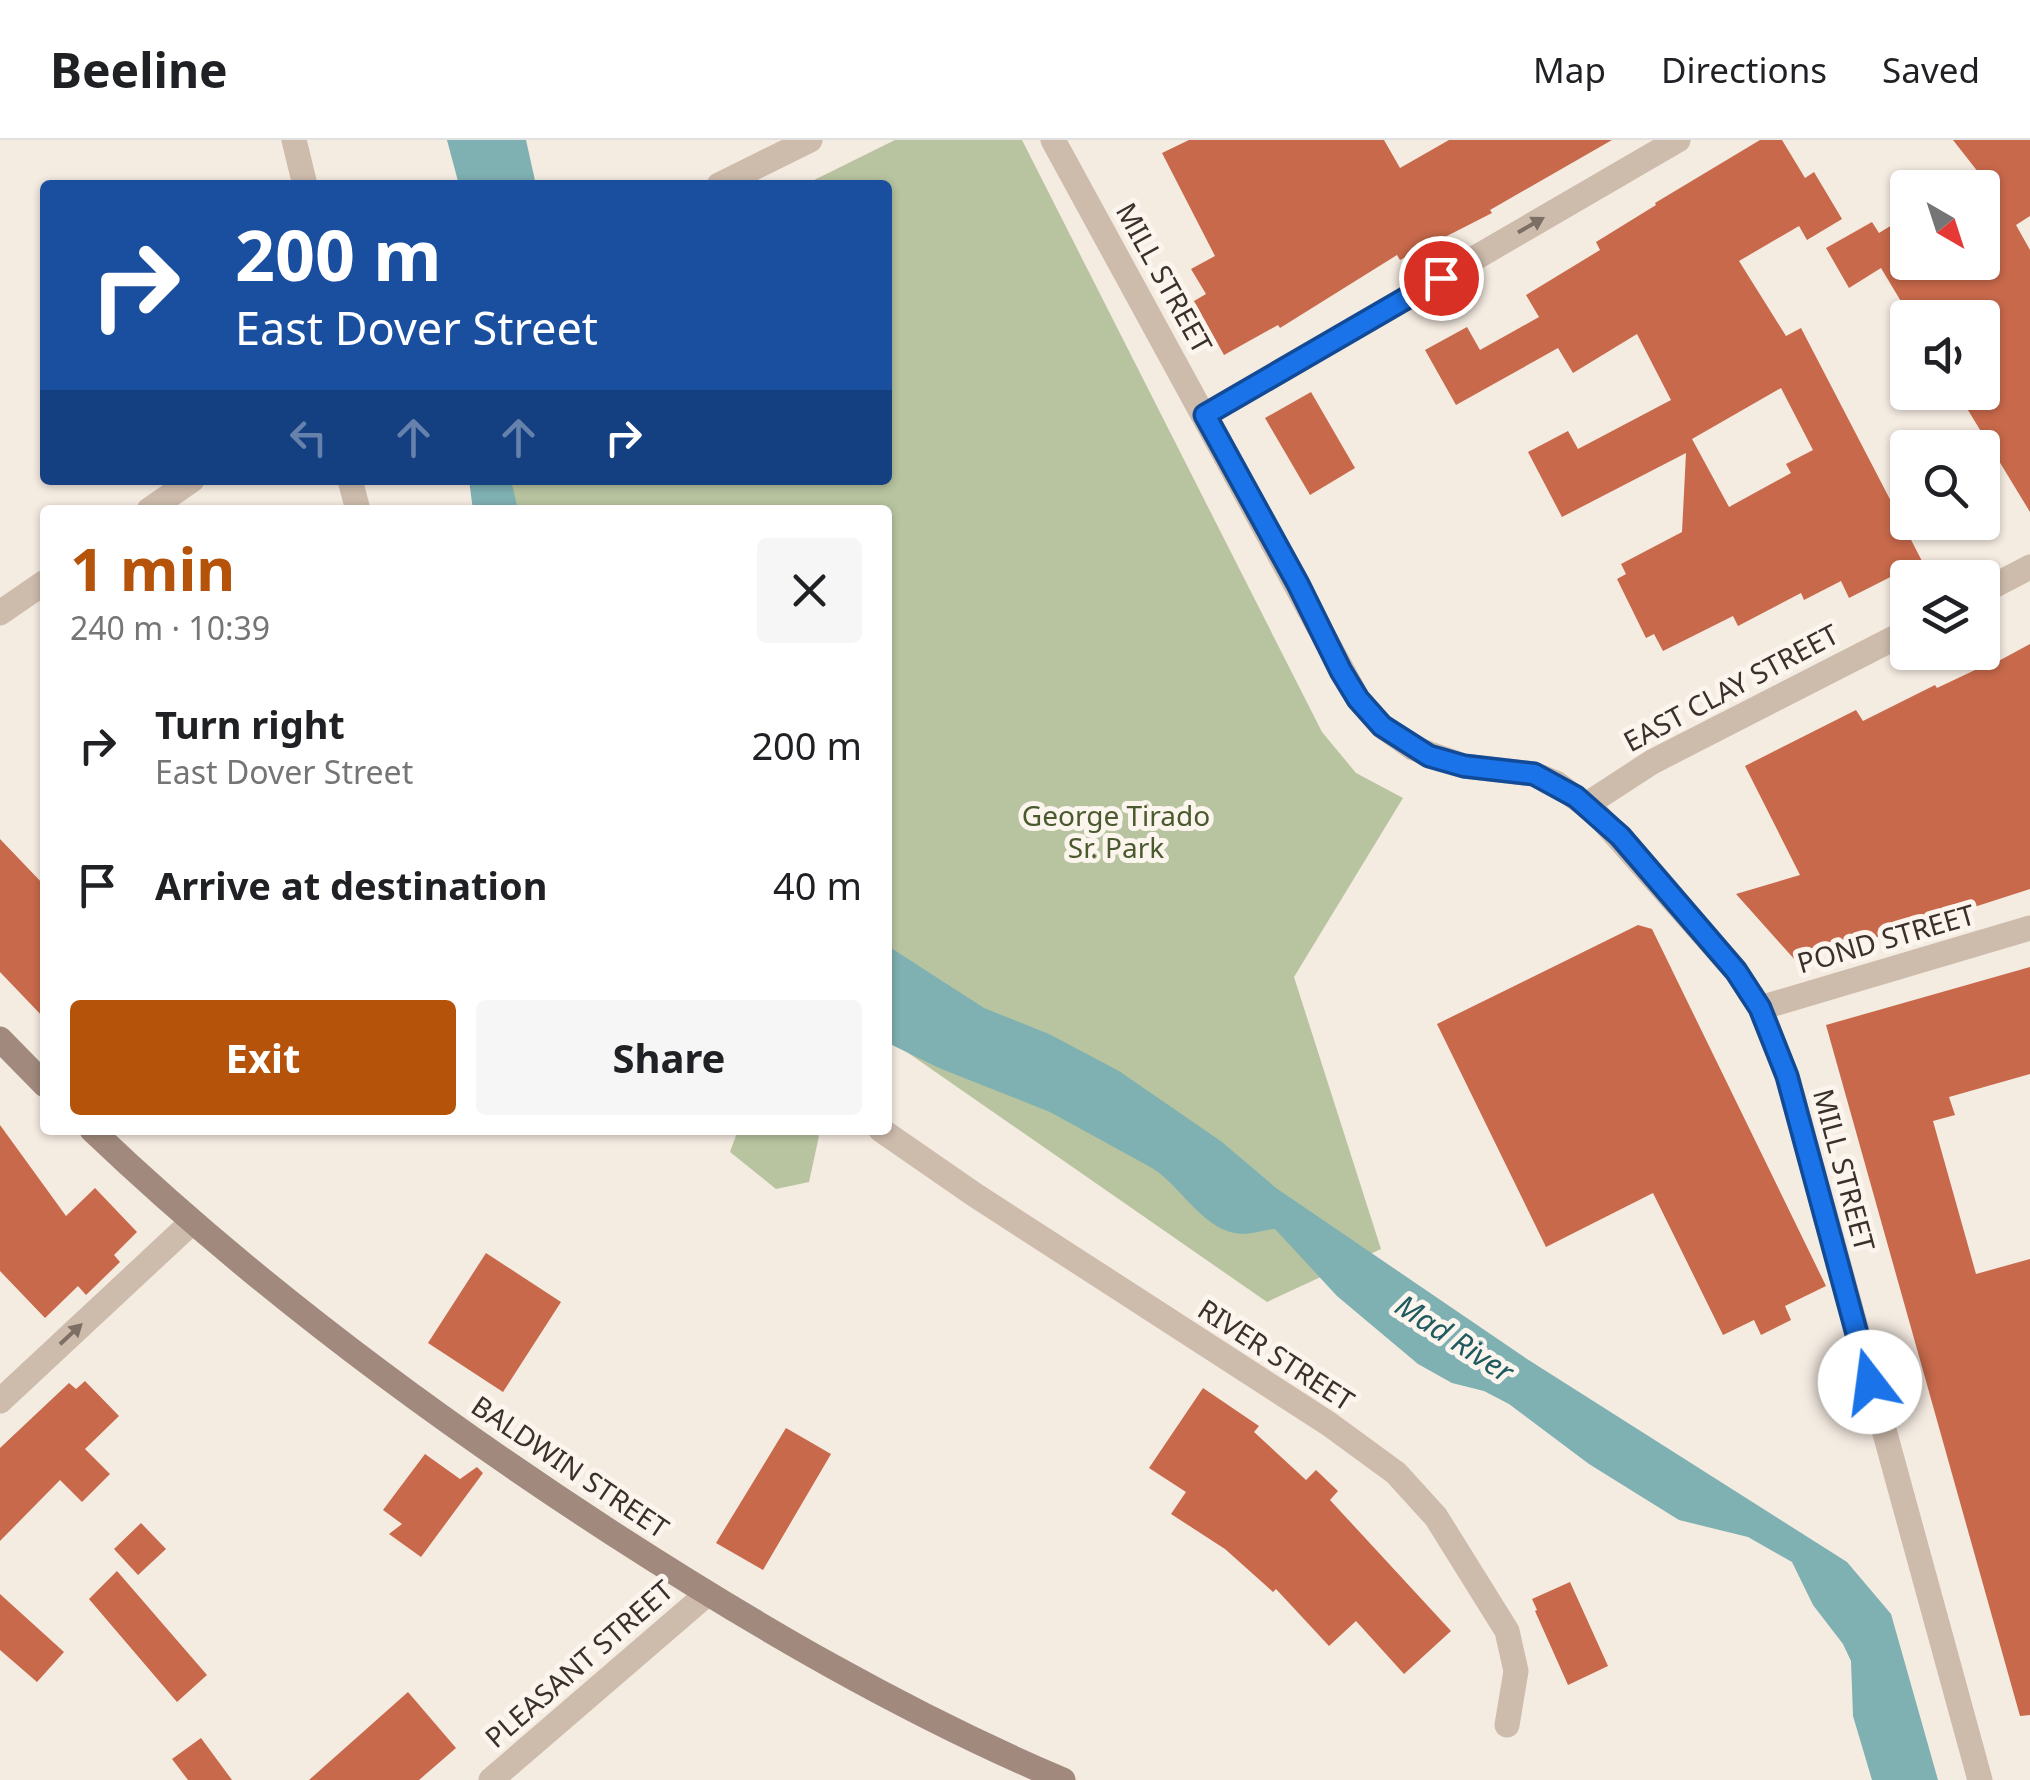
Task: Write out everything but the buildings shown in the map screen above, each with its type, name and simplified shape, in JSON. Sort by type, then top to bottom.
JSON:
[{"type":"main road","points":[[0,1040],[40,1080]]},
{"type":"main road","name":"BALDWIN STREET","points":[[97,1135],[191,1224],[322,1330],[505,1462],[707,1594],[872,1688],[1063,1780]]},
{"type":"street","points":[[294,140],[303,180]]},
{"type":"street","points":[[729,180],[810,140]]},
{"type":"street","name":"MILL STREET","points":[[1053,140],[1358,699],[1382,726],[1429,756],[1464,766],[1534,774],[1556,783],[1586,805],[1620,836],[1711,940],[1760,1008],[1787,1076],[1980,1780]]},
{"type":"street","points":[[1205,415],[1678,140]]},
{"type":"street","points":[[156,505],[185,485]]},
{"type":"street","points":[[2000,583],[2030,568]]},
{"type":"street","points":[[0,613],[40,585]]},
{"type":"street","name":"EAST CLAY STREET","points":[[1586,805],[1652,762],[1890,639]]},
{"type":"street","name":"POND STREET","points":[[1760,1008],[2030,928]]},
{"type":"street","name":"RIVER STREET","points":[[888,1135],[974,1196],[1329,1424],[1396,1473],[1436,1517],[1507,1631],[1516,1670],[1507,1725]]},
{"type":"street","points":[[0,1401],[191,1224]]},
{"type":"street","name":"PLEASANT STREET","points":[[491,1780],[707,1594]]},
{"type":"green space","name":"George Tirado Sr. Park","points":[[895,140],[1022,140],[1322,732],[1356,773],[1403,798],[1294,977],[1381,1249],[1267,1302],[892,1042],[892,505],[495,505],[489,485],[892,485],[892,180],[814,180]]},
{"type":"green space","points":[[736,1135],[819,1136],[809,1182],[776,1189],[730,1152]]},
{"type":"water","points":[[447,140],[526,140],[535,180],[458,180]]},
{"type":"water","points":[[470,485],[512,485],[517,505],[472,505]]},
{"type":"water","name":"Mad River","points":[[892,949],[984,1008],[1049,1034],[1119,1071],[1222,1142],[1276,1188],[1527,1359],[1847,1562],[1891,1614],[1938,1780],[1872,1780],[1853,1716],[1851,1661],[1813,1605],[1792,1562],[1748,1537],[1679,1520],[1589,1464],[1509,1404],[1484,1391],[1452,1383],[1418,1364],[1337,1296],[1275,1229],[1245,1234],[1223,1229],[1211,1223],[1152,1168],[1050,1112],[892,1045]]},
{"type":"route","points":[[1441,278],[1205,415],[1341,671],[1358,699],[1382,726],[1414,748],[1446,762],[1534,774],[1556,783],[1620,836],[1736,971],[1760,1008],[1787,1076],[1870,1382]]}]
